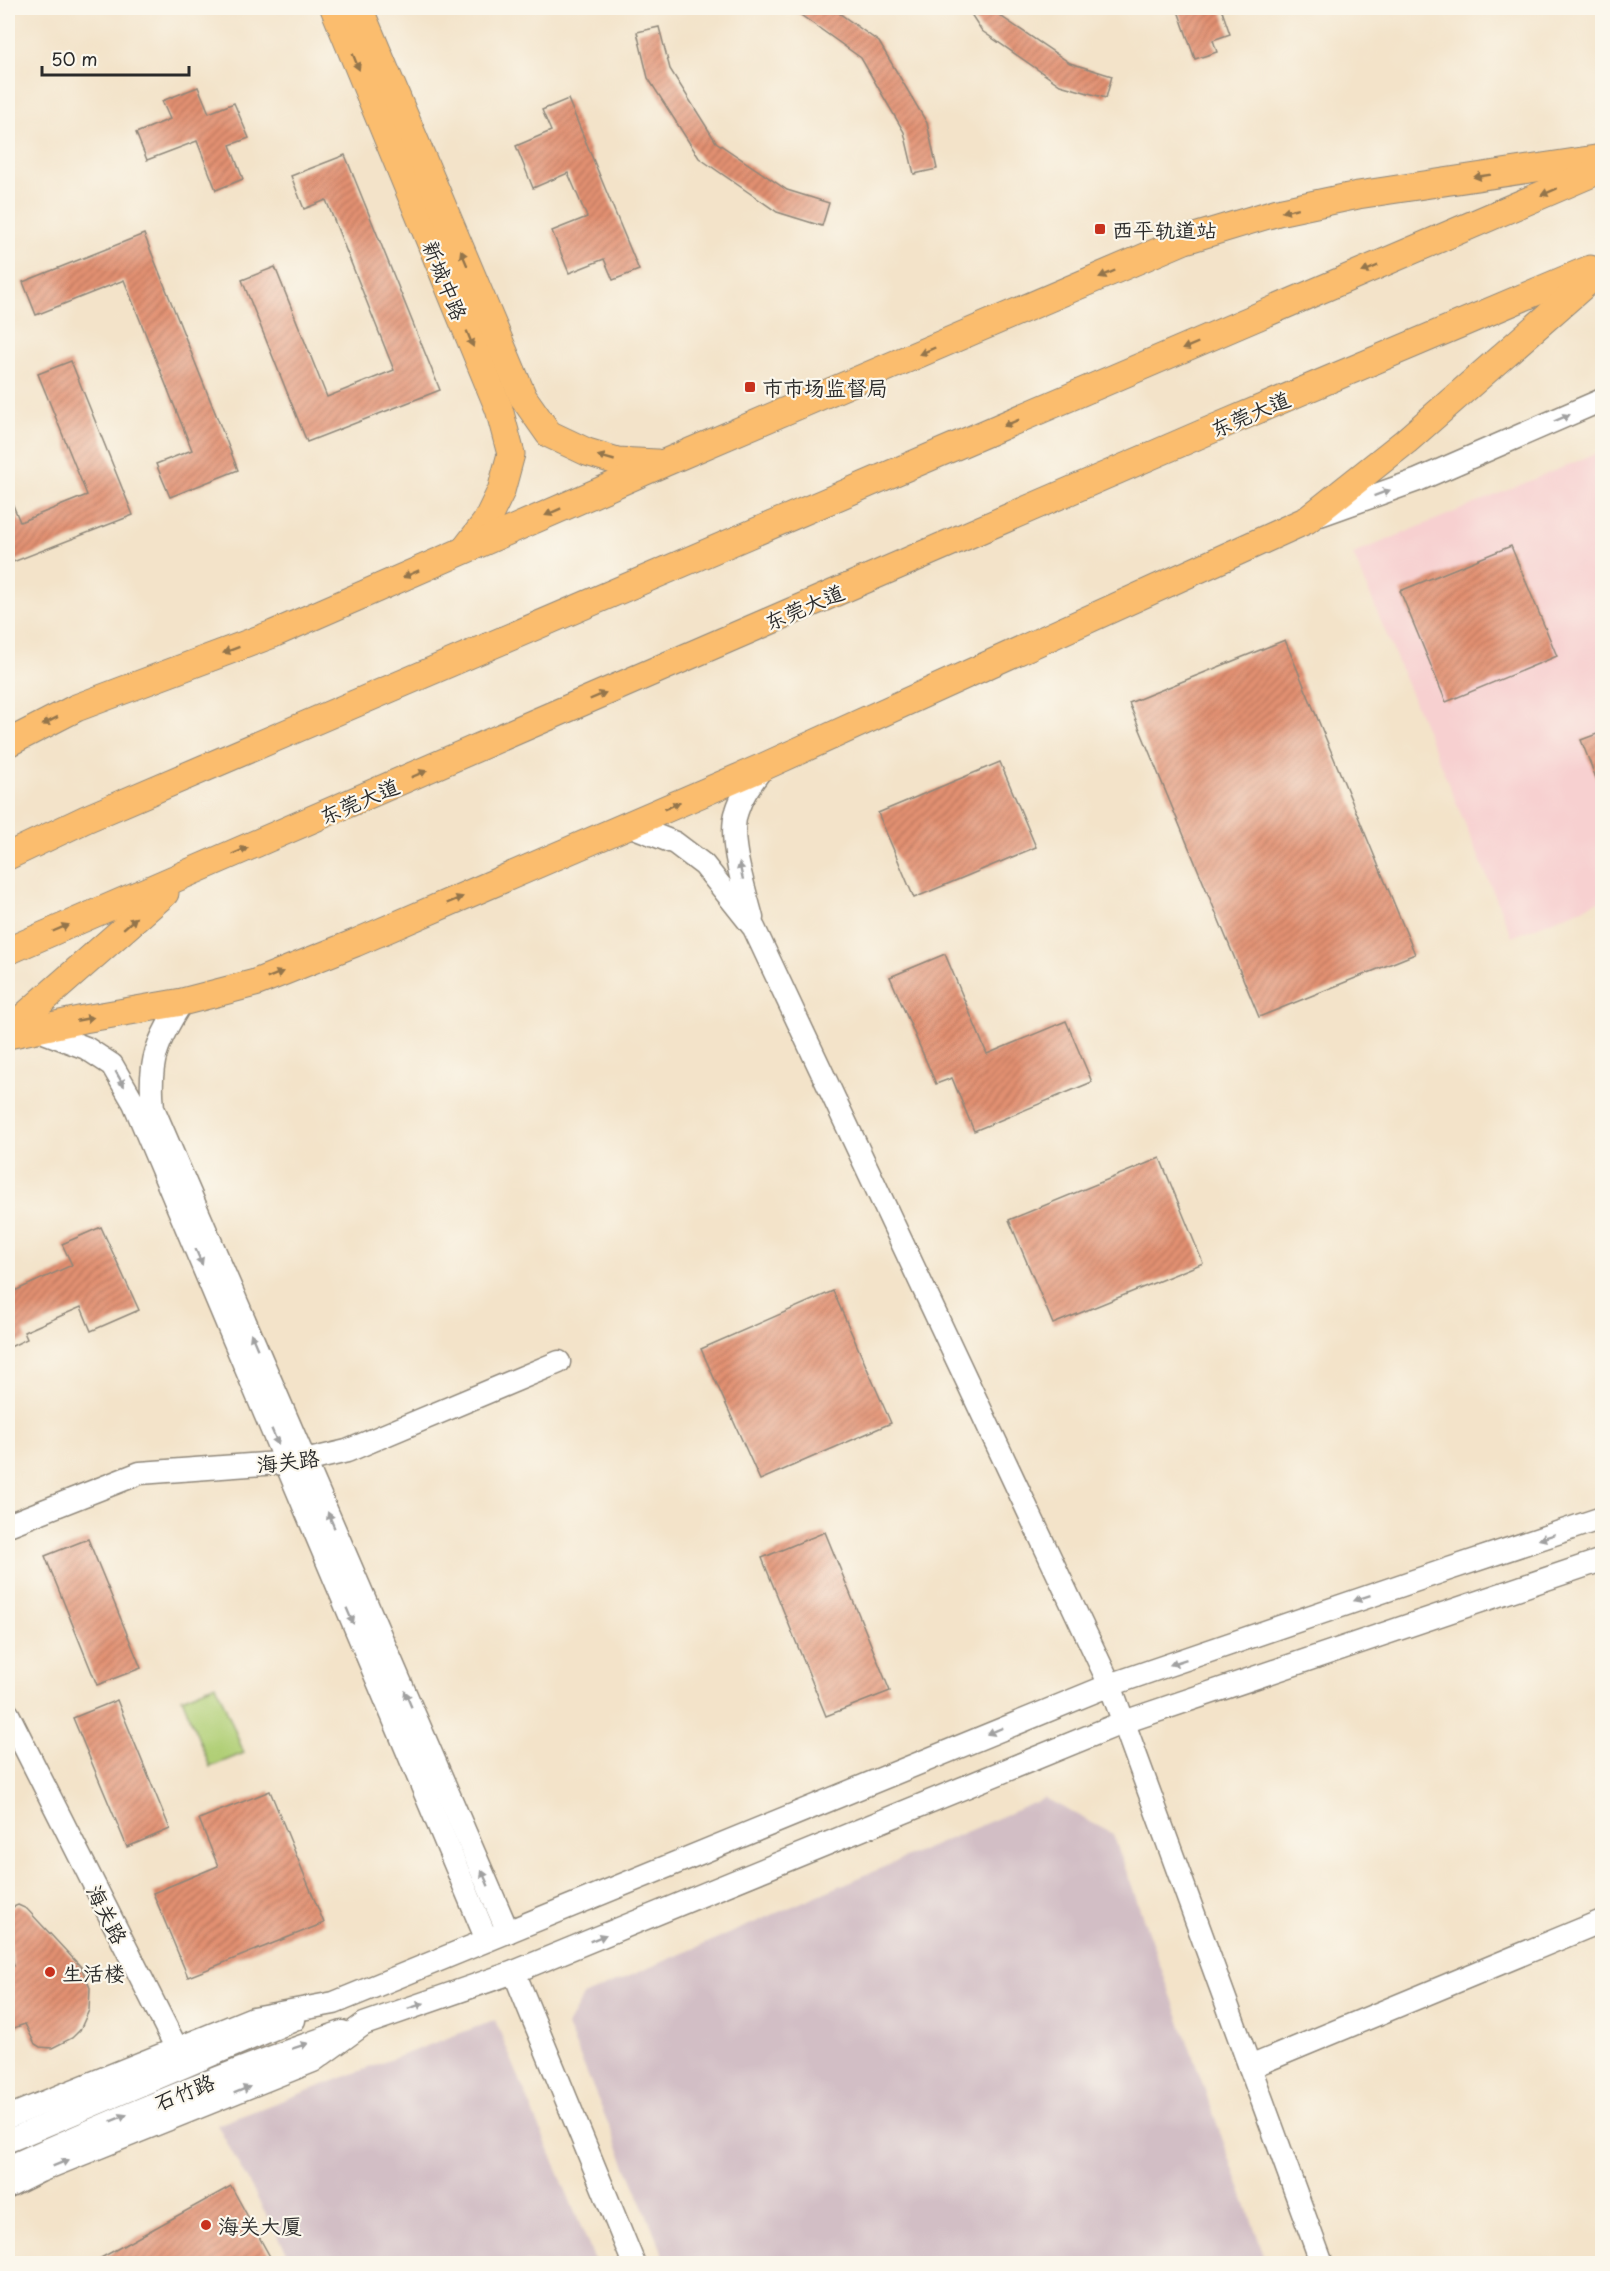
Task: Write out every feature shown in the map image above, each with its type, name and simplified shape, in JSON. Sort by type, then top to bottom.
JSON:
[{"type":"main road","name":"新城中路","points":[[334,8],[499,409],[511,454],[501,491],[486,522],[465,550]]},
{"type":"main road","name":"新城中路","points":[[359,8],[523,397],[549,434],[587,452],[617,461],[664,463]]},
{"type":"main road","points":[[8,743],[76,708],[273,634],[664,463],[1185,240],[1278,212],[1358,195],[1602,158]]},
{"type":"main road","points":[[8,856],[86,819],[1602,169]]},
{"type":"main road","name":"东莞大道","points":[[8,951],[1222,425],[1602,264]]},
{"type":"main road","points":[[8,1035],[182,1002],[255,983],[355,943],[763,767],[1307,520],[1406,441],[1602,269]]},
{"type":"main road","points":[[8,834],[86,819]]},
{"type":"main road","points":[[8,1031],[184,876]]},
{"type":"street","points":[[1307,520],[1418,480],[1602,400]]},
{"type":"street","points":[[763,767],[745,793],[735,814],[735,846],[754,928],[1110,1685],[1322,2264]]},
{"type":"street","points":[[629,825],[675,843],[704,864],[754,928]]},
{"type":"street","points":[[182,1002],[164,1030],[154,1059],[151,1082],[153,1107],[295,1462]]},
{"type":"street","points":[[36,1029],[86,1048],[112,1065],[134,1103],[295,1462],[498,1936]]},
{"type":"street","name":"海关路","points":[[8,1525],[140,1473],[295,1462],[347,1451],[559,1362]]},
{"type":"street","points":[[8,2116],[253,2018],[334,2003],[1110,1685],[1602,1518]]},
{"type":"street","name":"石竹路","points":[[8,2167],[81,2134],[260,2060],[514,1972],[1124,1722],[1602,1560]]},
{"type":"street","name":"海关路","points":[[8,1714],[177,2049]]},
{"type":"street","points":[[1250,2067],[1602,1921]]},
{"type":"street","points":[[514,1972],[634,2264]]},
{"type":"street","name":"石竹路","points":[[8,2141],[334,2003]]},
{"type":"street","points":[[8,2187],[40,2171],[313,2061],[364,2024]]},
{"type":"shaded area","points":[[1602,451],[1602,900],[1512,937],[1353,554]]},
{"type":"shaded area","points":[[1045,1798],[1113,1834],[1267,2263],[667,2263],[567,2026],[583,1996]]},
{"type":"shaded area","points":[[495,2020],[596,2263],[293,2263],[217,2125]]},
{"type":"green space","points":[[216,1684],[244,1753],[210,1767],[182,1698]]},
{"type":"building","points":[[791,8],[832,8],[879,42],[927,123],[937,169],[914,174],[904,132],[861,58]]},
{"type":"building","points":[[967,8],[995,8],[999,15],[1070,63],[1112,76],[1106,98],[1060,85],[982,31]]},
{"type":"building","points":[[1177,8],[1221,8],[1230,34],[1213,40],[1217,52],[1195,59]]},
{"type":"building","points":[[659,27],[670,69],[716,142],[787,190],[829,203],[822,226],[777,212],[699,158],[648,78],[637,32]]},
{"type":"building","points":[[198,87],[209,113],[234,103],[249,138],[230,145],[243,179],[216,190],[197,141],[147,160],[136,133],[170,119],[162,101]]},
{"type":"building","points":[[568,99],[639,270],[613,280],[604,259],[569,273],[552,231],[587,217],[568,173],[533,188],[516,146],[551,131],[542,110]]},
{"type":"building","points":[[345,155],[440,390],[307,442],[242,280],[275,267],[327,397],[394,370],[326,200],[304,209],[291,176]]},
{"type":"building","points":[[144,234],[238,470],[170,497],[156,464],[192,450],[124,280],[36,315],[23,282]]},
{"type":"building","points":[[71,361],[133,515],[8,564],[8,493],[20,522],[87,495],[38,374]]},
{"type":"building","points":[[1511,546],[1557,656],[1446,702],[1400,591]]},
{"type":"building","points":[[1285,640],[1415,954],[1259,1017],[1129,703]]},
{"type":"building","points":[[1602,732],[1602,793],[1581,740]]},
{"type":"building","points":[[1000,762],[1036,847],[914,898],[878,813]]},
{"type":"building","points":[[945,954],[987,1054],[1066,1021],[1092,1082],[974,1131],[952,1078],[936,1084],[890,977]]},
{"type":"building","points":[[1160,1158],[1203,1263],[1053,1324],[1009,1220]]},
{"type":"building","points":[[101,1227],[139,1310],[91,1331],[81,1307],[24,1332],[27,1339],[8,1348],[8,1294],[72,1265],[62,1244]]},
{"type":"building","points":[[833,1291],[891,1423],[760,1480],[701,1349]]},
{"type":"building","points":[[825,1532],[890,1691],[826,1716],[762,1558]]},
{"type":"building","points":[[88,1539],[141,1668],[97,1685],[45,1556]]},
{"type":"building","points":[[117,1700],[170,1829],[127,1847],[73,1718]]},
{"type":"building","points":[[270,1791],[324,1923],[188,1977],[153,1893],[218,1866],[199,1819]]},
{"type":"building","name":"生活楼","points":[[18,1905],[27,1909],[81,1967],[90,1988],[89,2010],[80,2030],[72,2038],[52,2048],[35,2044],[25,2024],[8,2030],[8,1967],[14,1966],[8,1935],[8,1909]]},
{"type":"building","name":"海关大厦","points":[[231,2186],[274,2264],[90,2264]]},
{"type":"place","name":"西平轨道站","points":[[1100,229]]},
{"type":"place","name":"市市场监督局","points":[[750,387]]},
{"type":"place","name":"生活楼","points":[[50,1972]]},
{"type":"place","name":"海关大厦","points":[[206,2225]]}]
